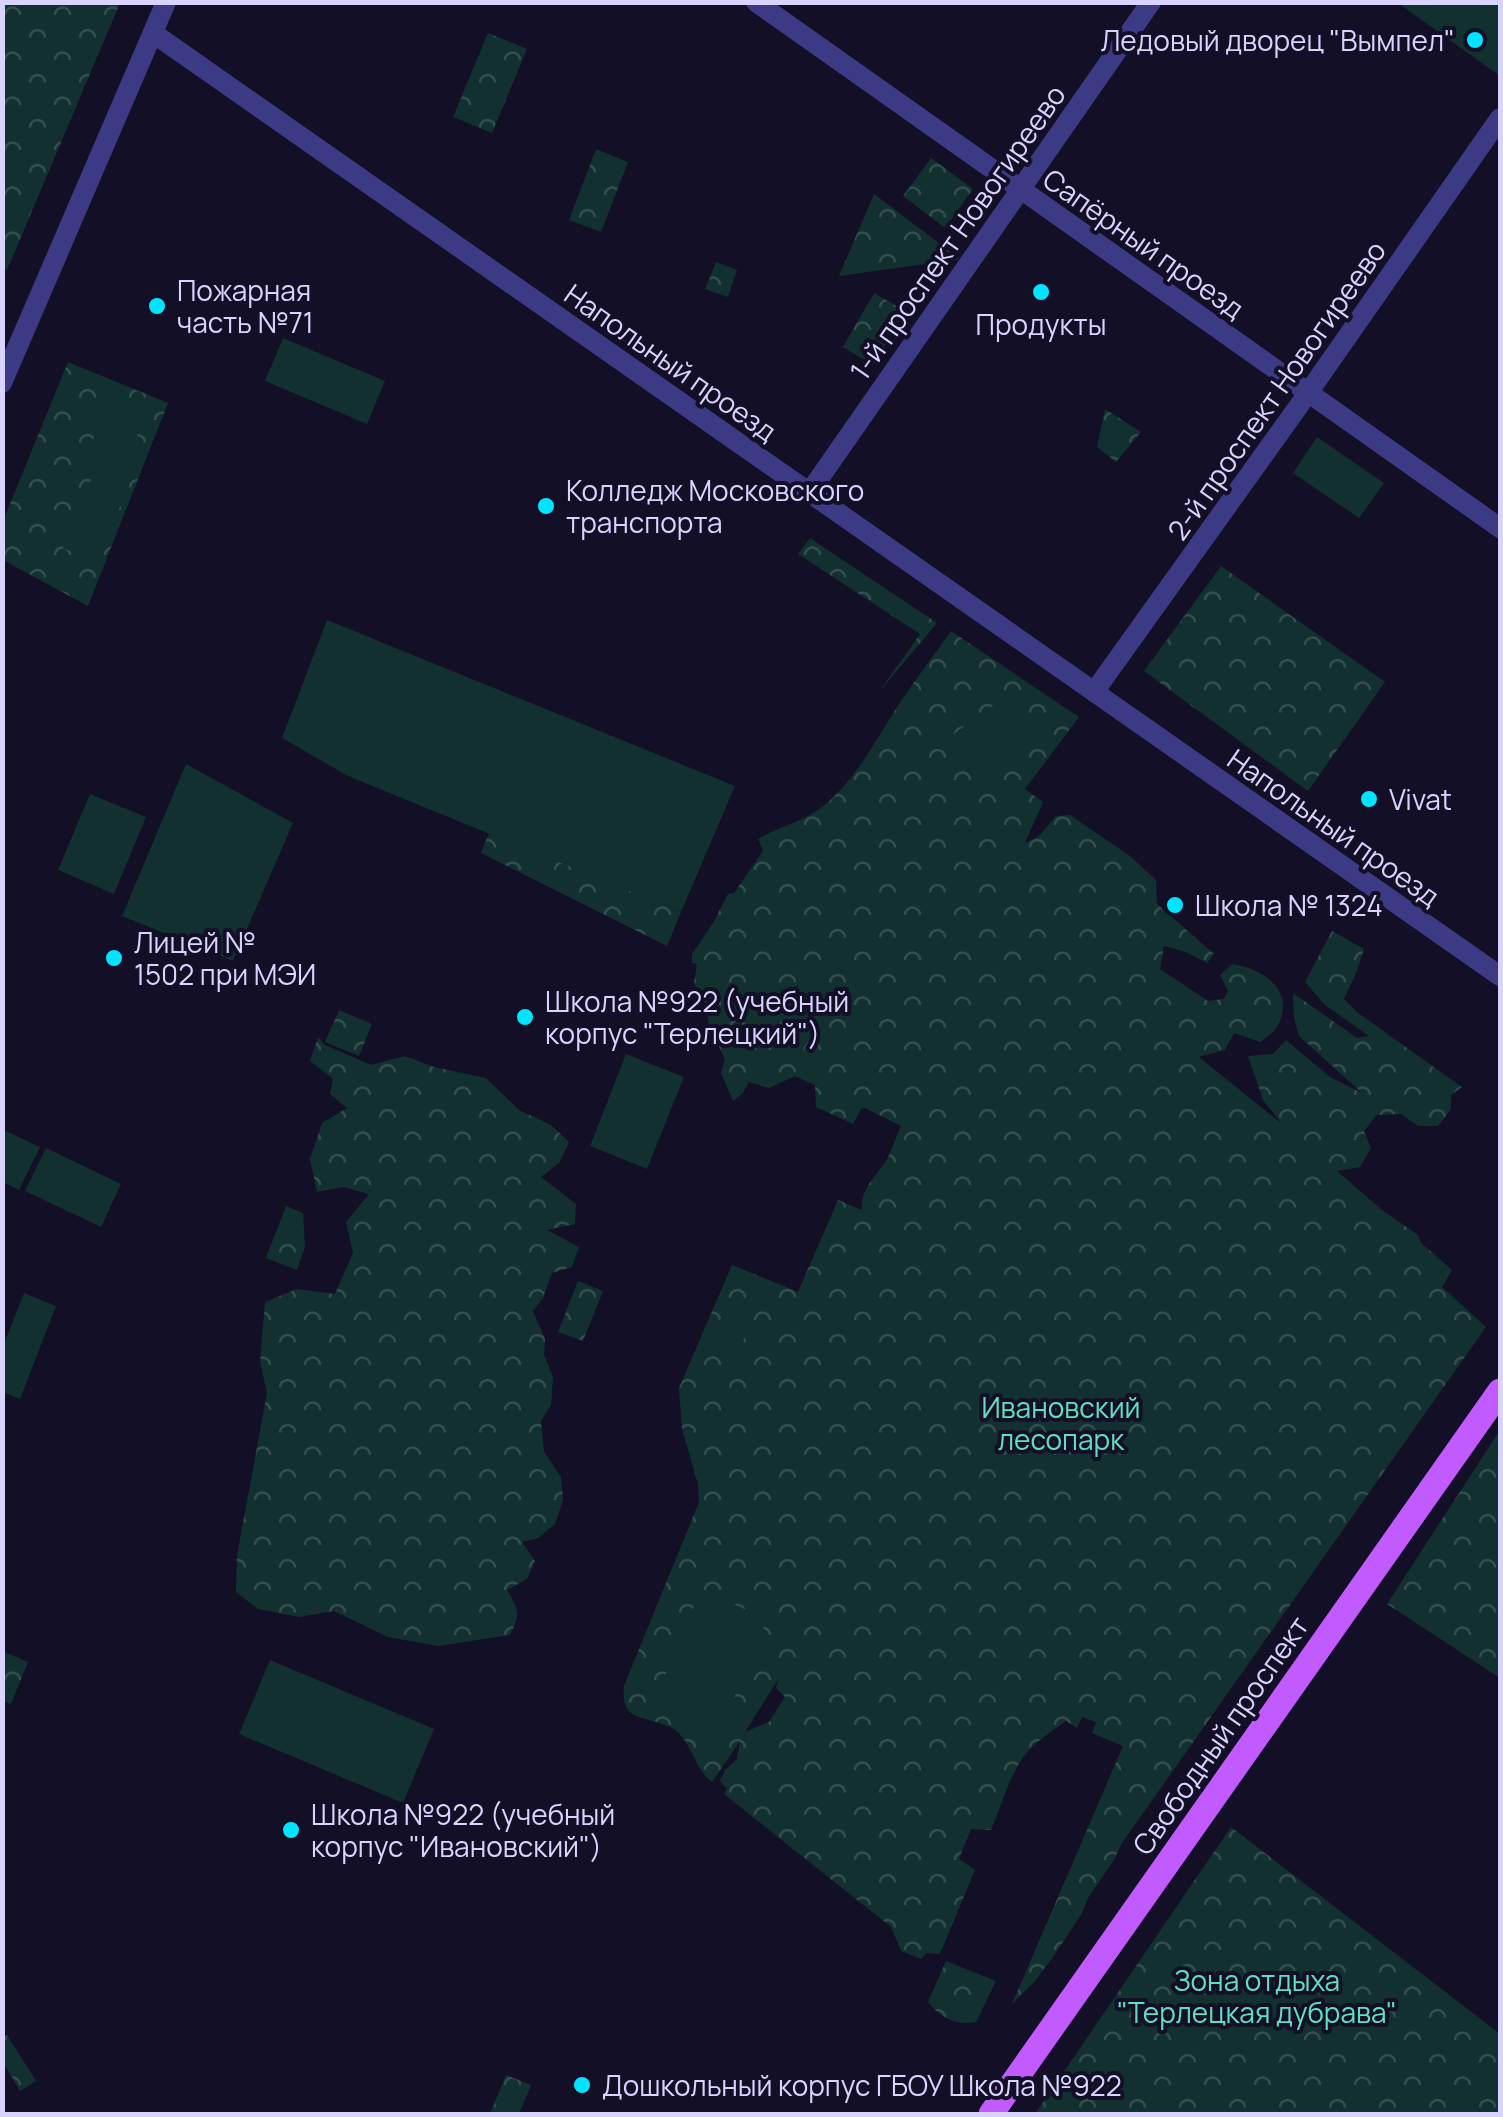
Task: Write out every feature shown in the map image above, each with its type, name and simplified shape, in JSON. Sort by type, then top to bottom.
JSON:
[{"type":"main road","name":"Свободный проспект","points":[[990,2114],[1500,1391]]},
{"type":"street","points":[[2,384],[166,2]]},
{"type":"street","name":"Сапёрный проезд","points":[[756,2],[1500,528]]},
{"type":"street","name":"1-й проспект Новогиреево","points":[[810,493],[1151,2]]},
{"type":"street","name":"Напольный проезд","points":[[153,33],[1500,976]]},
{"type":"street","name":"2-й проспект Новогиреево","points":[[1094,692],[1500,118]]},
{"type":"green space","points":[[2,3],[120,3],[7,270],[2,269]]},
{"type":"green space","name":"Ледовый дворец \"Вымпел\"","points":[[1398,3],[1500,3],[1500,76]]},
{"type":"green space","points":[[488,33],[527,49],[492,133],[453,117]]},
{"type":"green space","points":[[596,149],[628,162],[601,232],[569,220]]},
{"type":"green space","points":[[931,158],[973,189],[945,228],[903,196]]},
{"type":"green space","points":[[874,194],[960,259],[839,276]]},
{"type":"green space","points":[[716,262],[737,270],[728,297],[705,289]]},
{"type":"green space","points":[[874,293],[905,311],[873,365],[843,347]]},
{"type":"green space","points":[[283,338],[385,381],[367,424],[265,381]]},
{"type":"green space","points":[[68,362],[168,403],[88,606],[3,560],[3,521]]},
{"type":"green space","points":[[109,400],[146,414],[117,485],[81,470]]},
{"type":"green space","points":[[1105,409],[1141,432],[1116,462],[1097,447]]},
{"type":"green space","points":[[1317,437],[1384,483],[1359,518],[1293,473]]},
{"type":"green space","points":[[92,478],[126,492],[97,562],[63,548]]},
{"type":"green space","points":[[810,538],[937,623],[879,692],[920,634],[798,554]]},
{"type":"green space","points":[[1221,566],[1385,682],[1308,791],[1144,671]]},
{"type":"green space","points":[[327,620],[735,786],[681,912],[348,776],[282,738]]},
{"type":"green space","name":"Ивановский лесопарк","points":[[951,631],[1079,717],[1025,789],[1043,802],[1025,843],[1039,836],[1056,816],[1070,815],[1130,856],[1156,880],[1157,904],[1214,954],[1207,963],[1164,946],[1160,969],[1208,1001],[1224,999],[1228,991],[1220,975],[1232,964],[1254,970],[1279,991],[1282,1012],[1277,1028],[1270,1034],[1260,1042],[1234,1033],[1225,1050],[1199,1057],[1282,1124],[1263,1100],[1248,1056],[1273,1054],[1286,1040],[1330,1077],[1362,1093],[1299,1036],[1293,993],[1357,1038],[1369,1036],[1325,1005],[1305,982],[1332,931],[1364,949],[1344,999],[1462,1087],[1451,1095],[1451,1109],[1438,1126],[1418,1126],[1401,1114],[1377,1115],[1364,1131],[1371,1148],[1360,1167],[1337,1171],[1418,1235],[1421,1243],[1452,1270],[1442,1287],[1486,1327],[1122,1843],[1055,1954],[1012,2004],[1123,1746],[1092,1733],[1096,1722],[1082,1717],[1077,1728],[1066,1721],[1023,1757],[991,1830],[971,1829],[959,1859],[975,1870],[942,1949],[939,1954],[926,1953],[921,1959],[901,1951],[891,1927],[724,1794],[727,1789],[720,1781],[737,1759],[740,1741],[712,1782],[679,1733],[632,1714],[624,1697],[624,1686],[699,1502],[698,1484],[682,1429],[679,1388],[732,1265],[798,1292],[838,1200],[862,1210],[865,1191],[888,1156],[901,1126],[865,1108],[853,1124],[816,1107],[815,1085],[795,1076],[769,1088],[749,1082],[733,1101],[721,1073],[725,1059],[709,1027],[707,1006],[694,983],[697,964],[692,963],[692,954],[728,894],[734,893],[763,851],[758,839],[811,814],[838,792]],"holes":[[[779,1678],[776,1688],[785,1697],[769,1722],[745,1732]]]},
{"type":"green space","points":[[1004,698],[1031,733],[1025,747],[986,776],[972,774],[947,739]]},
{"type":"green space","points":[[186,764],[293,823],[233,961],[122,916]]},
{"type":"green space","points":[[90,794],[146,817],[114,894],[58,870]]},
{"type":"green space","points":[[489,833],[681,912],[667,946],[481,853]]},
{"type":"green space","points":[[339,1010],[372,1024],[359,1056],[325,1042]]},
{"type":"green space","points":[[318,1037],[325,1045],[371,1065],[405,1056],[434,1067],[486,1078],[519,1110],[551,1125],[569,1142],[560,1162],[541,1177],[576,1204],[575,1224],[547,1230],[579,1247],[572,1267],[552,1273],[543,1298],[533,1311],[545,1339],[544,1355],[553,1377],[551,1405],[541,1421],[544,1452],[561,1477],[563,1500],[555,1524],[538,1538],[522,1542],[535,1561],[527,1579],[507,1590],[517,1612],[510,1635],[438,1646],[388,1637],[334,1611],[299,1617],[258,1609],[236,1592],[237,1555],[267,1393],[260,1362],[265,1302],[297,1289],[335,1294],[353,1253],[346,1222],[369,1194],[343,1187],[317,1192],[310,1159],[322,1123],[347,1108],[330,1094],[333,1079],[310,1061]]},
{"type":"green space","points":[[626,1054],[684,1077],[647,1169],[590,1146]]},
{"type":"green space","points":[[2,1129],[40,1147],[19,1190],[3,1182]]},
{"type":"green space","points":[[46,1148],[121,1184],[101,1227],[25,1191]]},
{"type":"green space","points":[[286,1206],[303,1213],[305,1247],[297,1270],[266,1258]]},
{"type":"green space","points":[[578,1281],[603,1291],[583,1341],[558,1332]]},
{"type":"green space","points":[[24,1293],[56,1306],[20,1399],[3,1392],[3,1346]]},
{"type":"green space","points":[[729,1299],[756,1311],[734,1362],[707,1350]]},
{"type":"green space","points":[[1500,1430],[1500,1678],[1387,1604]]},
{"type":"green space","points":[[701,1590],[767,1619],[719,1734],[652,1706]]},
{"type":"green space","points":[[4,1652],[28,1662],[11,1704],[3,1701]]},
{"type":"green space","points":[[270,1660],[434,1729],[403,1803],[239,1734]]},
{"type":"green space","name":"Зона отдыха \"Терлецкая дубрава\"","points":[[1231,1827],[1500,2034],[1500,2114],[1035,2114]]},
{"type":"green space","points":[[946,1961],[996,1981],[976,2022],[949,2020],[928,2002]]},
{"type":"green space","points":[[7,2035],[36,2081],[20,2091],[3,2062],[3,2038]]},
{"type":"green space","points":[[506,2075],[531,2085],[519,2114],[490,2114]]},
{"type":"place","name":"Ледовый дворец \"Вымпел\"","points":[[1475,40]]},
{"type":"place","name":"Продукты","points":[[1041,292]]},
{"type":"place","name":"Пожарная часть №71","points":[[157,306]]},
{"type":"place","name":"Колледж Московского транспорта","points":[[546,506]]},
{"type":"place","name":"Vivat","points":[[1369,799]]},
{"type":"place","name":"Школа № 1324","points":[[1175,905]]},
{"type":"place","name":"Лицей № 1502 при МЭИ","points":[[114,958]]},
{"type":"place","name":"Школа №922 (учебный корпус \"Терлецкий\")","points":[[525,1017]]},
{"type":"place","name":"Школа №922 (учебный корпус \"Ивановский\")","points":[[291,1830]]},
{"type":"place","name":"Дошкольный корпус ГБОУ Школа №922","points":[[582,2085]]}]
